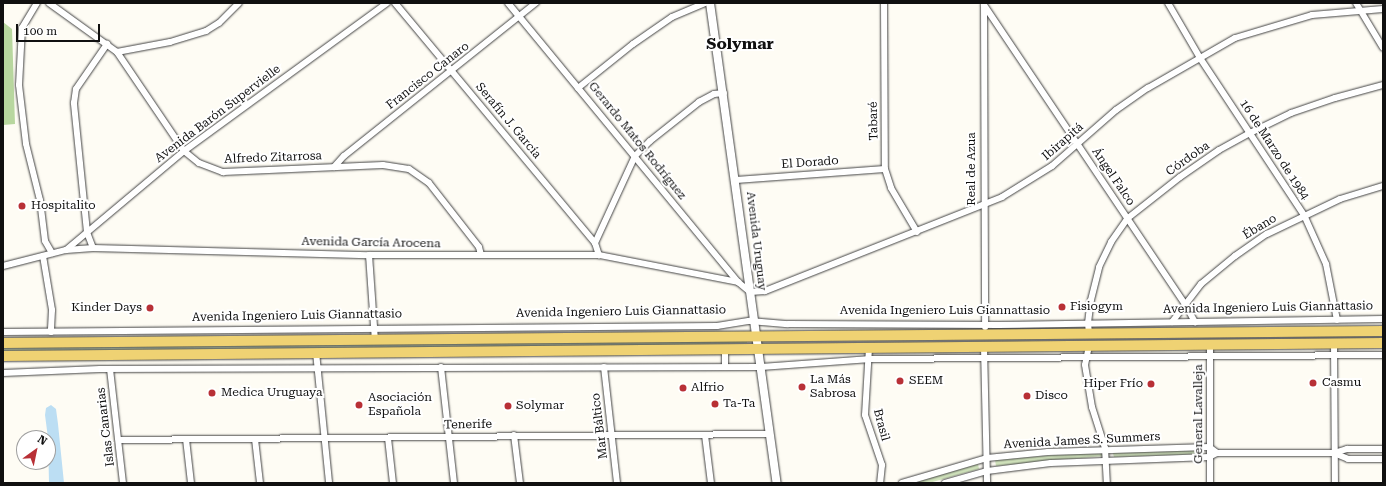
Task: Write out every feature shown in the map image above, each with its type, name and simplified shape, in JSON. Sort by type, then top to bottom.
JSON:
[{"type":"main road","name":"Avenida Ingeniero Luis Giannattasio","points":[[3,343],[757,337],[1088,328],[1383,331]]},
{"type":"main road","points":[[3,356],[1383,343]]},
{"type":"street","points":[[37,3],[22,28],[20,85],[26,144],[42,207],[45,241],[52,253]]},
{"type":"street","name":"Alfredo Zitarrosa","points":[[49,3],[117,52],[184,151],[207,167],[223,172],[392,165],[417,173],[430,183],[474,240],[481,255]]},
{"type":"street","points":[[117,52],[170,42],[206,31],[219,23],[239,3]]},
{"type":"street","name":"Avenida Barón Supervielle","points":[[66,250],[184,151],[387,3]]},
{"type":"street","name":"Serafín J. García","points":[[395,3],[595,243],[599,255]]},
{"type":"street","name":"Gerardo Matos Rodríguez","points":[[508,3],[738,282],[750,292]]},
{"type":"street","name":"Francisco Canaro","points":[[334,167],[344,156],[453,72],[536,3]]},
{"type":"street","points":[[578,88],[672,17],[705,3]]},
{"type":"street","name":"Avenida Uruguay","points":[[710,3],[736,180],[776,483]]},
{"type":"street","name":"Tabaré","points":[[884,3],[885,169],[891,188],[917,232]]},
{"type":"street","name":"16 de Marzo de 1984","points":[[1168,3],[1200,58],[1304,215],[1326,264],[1337,320]]},
{"type":"street","points":[[1356,3],[1383,48]]},
{"type":"street","name":"Ángel Falco","points":[[984,4],[1185,304],[1194,322]]},
{"type":"street","name":"Real de Azua","points":[[984,4],[983,206],[985,330]]},
{"type":"street","name":"Ibirapitá","points":[[750,292],[764,291],[983,206],[1035,178],[1116,110],[1148,88],[1235,38],[1277,23],[1312,15],[1360,9],[1383,9]]},
{"type":"street","points":[[93,248],[88,232],[74,103],[79,82],[107,44]]},
{"type":"street","name":"Córdoba","points":[[1088,328],[1099,267],[1111,242],[1128,218],[1193,168],[1250,133],[1291,113],[1335,98],[1383,85]]},
{"type":"street","points":[[595,243],[635,156],[650,141],[699,102],[714,94],[724,93]]},
{"type":"street","name":"El Dorado","points":[[736,180],[885,169]]},
{"type":"street","name":"Ébano","points":[[1172,322],[1201,284],[1235,256],[1267,234],[1340,199],[1383,186]]},
{"type":"street","name":"Avenida García Arocena","points":[[3,266],[21,264],[52,253],[66,250],[93,248],[369,255],[599,255],[738,282]]},
{"type":"street","points":[[369,255],[375,340]]},
{"type":"street","points":[[43,256],[52,310],[51,332]]},
{"type":"street","name":"Avenida Ingeniero Luis Giannattasio","points":[[1088,328],[1172,322],[1383,319]]},
{"type":"street","name":"Avenida Ingeniero Luis Giannattasio","points":[[3,332],[717,326],[754,321],[788,324],[985,330]]},
{"type":"street","points":[[1334,343],[1335,483]]},
{"type":"street","name":"General Lavalleja","points":[[1210,344],[1210,483]]},
{"type":"street","points":[[1089,346],[1086,356],[1092,406],[1105,448],[1107,483]]},
{"type":"street","points":[[984,347],[987,483]]},
{"type":"street","points":[[725,348],[725,366]]},
{"type":"street","name":"Brasil","points":[[870,348],[871,359],[865,415],[882,465],[880,483]]},
{"type":"street","points":[[316,352],[329,483]]},
{"type":"street","points":[[3,373],[110,369],[318,370],[725,366],[761,367],[871,359],[1086,356],[1383,355]]},
{"type":"street","name":"Mar Báltico","points":[[604,367],[617,483]]},
{"type":"street","points":[[441,368],[454,483]]},
{"type":"street","name":"Islas Canarias","points":[[110,369],[123,483]]},
{"type":"street","name":"Tenerife","points":[[119,440],[388,438],[514,435],[770,434]]},
{"type":"street","points":[[514,435],[520,483]]},
{"type":"street","points":[[705,435],[711,483]]},
{"type":"street","points":[[388,438],[393,483]]},
{"type":"street","points":[[186,439],[191,483]]},
{"type":"street","points":[[255,439],[260,483]]},
{"type":"street","points":[[1209,447],[1217,452],[1334,453],[1347,449],[1383,449]]},
{"type":"street","name":"Avenida James S. Summers","points":[[902,483],[987,458],[1105,448],[1209,447]]},
{"type":"street","points":[[1209,457],[1217,452]]},
{"type":"street","points":[[1334,453],[1348,460],[1383,459]]},
{"type":"street","name":"Avenida James S. Summers","points":[[945,483],[987,471],[1051,463],[1209,457]]},
{"type":"green space","points":[[3,22],[12,29],[15,124],[3,125]]},
{"type":"green space","points":[[747,340],[747,343],[657,345],[3,351],[3,348],[27,346]]},
{"type":"green space","points":[[1203,449],[1204,454],[1114,457],[1112,450]]},
{"type":"green space","points":[[1102,451],[1103,456],[996,466],[995,460]]},
{"type":"green space","points":[[978,464],[979,469],[929,483],[913,483]]},
{"type":"water","points":[[51,405],[56,409],[64,483],[49,483],[49,470],[56,470],[56,430],[47,430],[45,415],[46,408]]},
{"type":"place","name":"Hospitalito","points":[[22,206]]},
{"type":"place","name":"Fisiogym","points":[[1062,307]]},
{"type":"place","name":"Kinder Days","points":[[150,308]]},
{"type":"place","name":"SEEM","points":[[900,381]]},
{"type":"place","name":"Casmu","points":[[1313,383]]},
{"type":"place","name":"Hiper Frío","points":[[1151,384]]},
{"type":"place","name":"La Más Sabrosa","points":[[802,387]]},
{"type":"place","name":"Alfrio","points":[[683,388]]},
{"type":"place","name":"Medica Uruguaya","points":[[212,393]]},
{"type":"place","name":"Disco","points":[[1027,396]]},
{"type":"place","name":"Ta-Ta","points":[[715,404]]},
{"type":"place","name":"Asociación Española","points":[[359,405]]},
{"type":"place","name":"Solymar","points":[[508,406]]},
{"type":"district","name":"Solymar","points":[[740,44]]}]
